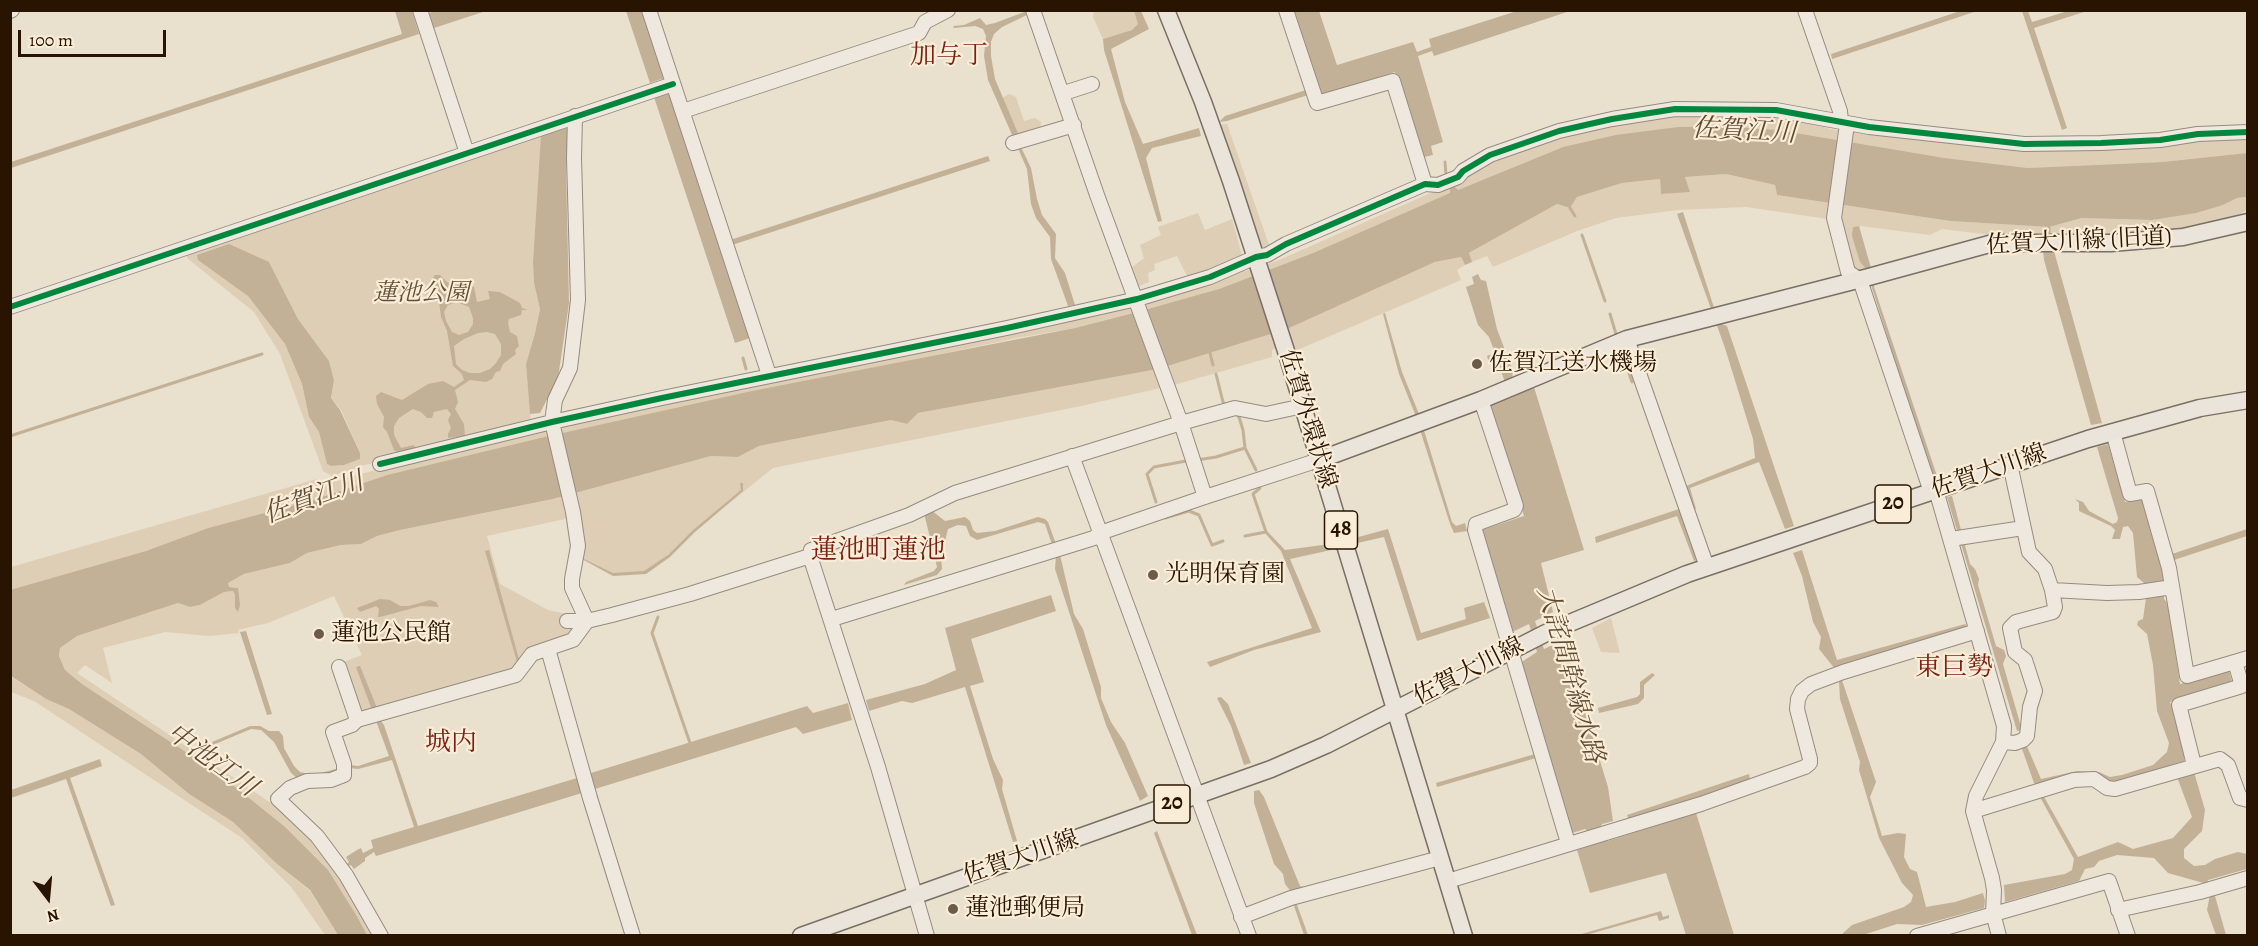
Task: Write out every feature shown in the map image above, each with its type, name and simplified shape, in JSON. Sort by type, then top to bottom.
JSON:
[{"type":"main road","name":"佐賀外環状線","points":[[1166,10],[1203,102],[1286,351],[1464,936]]},
{"type":"main road","name":"佐賀大川線 (旧道)","points":[[1481,400],[1627,339],[1867,278],[1993,243],[2111,243],[2182,237],[2247,222]]},
{"type":"main road","points":[[1319,460],[1481,400]]},
{"type":"main road","name":"佐賀大川線","points":[[801,936],[1282,764],[1396,710],[1529,640],[1707,567],[2010,464],[2113,432],[2200,408],[2247,400]]},
{"type":"street","points":[[420,10],[467,153]]},
{"type":"street","points":[[649,10],[769,375]]},
{"type":"street","points":[[683,111],[919,33],[925,22],[948,10]]},
{"type":"street","points":[[1286,10],[1317,103],[1393,81],[1425,184]]},
{"type":"street","points":[[1805,10],[1844,122],[1833,218],[1848,272],[1867,278],[1933,491],[1951,539],[2004,726],[2003,742],[1976,796],[1973,811],[1992,878],[1993,913],[1999,936]]},
{"type":"street","points":[[1034,12],[1138,301],[1205,497]]},
{"type":"street","points":[[10,307],[673,84]]},
{"type":"street","points":[[1064,93],[1092,84]]},
{"type":"street","points":[[380,464],[769,375],[1138,301],[1257,261],[1286,244],[1425,184],[1438,185],[1458,177],[1463,171],[1490,155],[1558,131],[1623,117],[1675,109],[1776,110],[1844,122],[2024,144],[2160,140],[2198,134],[2247,132]]},
{"type":"street","points":[[575,116],[578,300],[570,368],[555,400],[552,424],[572,508],[578,546],[572,588],[586,621]]},
{"type":"street","points":[[1018,142],[1074,125]]},
{"type":"street","points":[[1627,339],[1707,567]]},
{"type":"street","points":[[1481,400],[1516,506],[1514,510],[1476,524],[1475,530],[1568,843]]},
{"type":"street","points":[[927,936],[897,830],[810,556],[811,550],[909,515],[955,493],[1181,423],[1230,409],[1266,414],[1303,406]]},
{"type":"street","points":[[2113,432],[2130,494],[2147,491],[2169,568],[2187,676],[2241,660],[2242,686],[2179,705],[2194,765]]},
{"type":"street","points":[[1072,456],[1249,936]]},
{"type":"street","points":[[832,620],[1094,538],[1101,533],[1319,460]]},
{"type":"street","points":[[2003,742],[2015,743],[2027,736],[2030,707],[2035,692],[2025,660],[2015,652],[2010,628],[2016,622],[2053,612],[2055,607],[2045,569],[2029,552],[2010,464]]},
{"type":"street","points":[[1951,539],[2023,528]]},
{"type":"street","points":[[567,621],[586,621],[690,594],[810,556]]},
{"type":"street","points":[[2052,590],[2107,593],[2139,592],[2172,587]]},
{"type":"street","points":[[381,936],[346,874],[317,836],[278,799],[290,788],[307,781],[330,780],[344,775],[344,764],[333,732],[352,725],[357,720],[516,675],[532,654],[573,640],[586,621]]},
{"type":"street","points":[[1448,881],[1701,804],[1805,767],[1810,759],[1797,709],[1802,691],[1811,684],[1833,676],[1977,631]]},
{"type":"street","points":[[548,649],[586,784],[633,936]]},
{"type":"street","points":[[339,667],[357,720]]},
{"type":"street","points":[[1973,811],[2074,780],[2094,779],[2107,788],[2115,789],[2220,759],[2228,765],[2240,798],[2247,800]]},
{"type":"street","points":[[1241,917],[1295,897],[1440,858]]},
{"type":"street","points":[[2118,910],[2200,892],[2247,878]]},
{"type":"street","points":[[1917,936],[2109,881],[2128,936]]},
{"type":"green space","points":[[1094,11],[1134,11],[1139,24],[1132,30],[1103,39],[1093,17]]},
{"type":"green space","points":[[1009,94],[1016,97],[1024,121],[1035,118],[1041,122],[1040,131],[1023,135],[1018,133],[1002,98]]},
{"type":"green space","points":[[1675,112],[1791,117],[1830,129],[1870,135],[1894,133],[2099,149],[2247,137],[2247,153],[2162,162],[2028,168],[1945,158],[1778,130],[1724,126],[1678,127],[1563,147],[1458,190],[1450,187],[1451,193],[1313,253],[1192,297],[1075,328],[1017,338],[540,438],[387,475],[313,500],[208,528],[146,551],[11,590],[11,567],[317,479],[326,484],[421,457],[770,378],[774,367],[830,356],[833,365],[901,343],[1046,311],[1064,320],[1143,302],[1277,261],[1462,179],[1491,158],[1558,134]]},
{"type":"green space","points":[[1227,124],[1269,245],[1260,253],[1218,125]]},
{"type":"green space","name":"蓮池公園","points":[[541,134],[533,262],[534,283],[540,309],[526,364],[531,424],[365,465],[332,476],[323,471],[280,354],[254,312],[187,258],[188,253]],"holes":[[[269,262],[298,319],[329,361],[334,380],[331,398],[341,410],[360,453],[360,459],[344,465],[327,464],[319,432],[309,417],[302,384],[285,344],[248,296]]]},
{"type":"green space","points":[[1726,174],[1775,185],[1777,195],[1950,221],[2049,227],[2082,218],[2152,220],[2223,205],[2237,198],[2247,197],[2247,210],[2230,220],[2185,232],[2113,238],[2008,237],[1942,229],[1930,235],[1861,226],[1853,227],[1860,262],[1866,269],[1851,272],[1828,219],[1746,207],[1678,210],[1616,218],[1577,231],[1493,267],[1487,256],[1472,262],[1468,254],[1557,204],[1570,208],[1577,197],[1622,183],[1660,179],[1661,194],[1689,191],[1685,177]]},
{"type":"green space","points":[[1198,213],[1205,230],[1232,219],[1243,259],[1189,280],[1177,256],[1154,264],[1155,270],[1148,273],[1149,282],[1137,287],[1130,269],[1144,258],[1140,245],[1161,235],[1158,227]]},
{"type":"green space","points":[[1461,257],[1465,265],[1457,270],[1461,280],[1295,351],[1292,343],[1272,350],[1272,357],[1174,385],[773,468],[690,535],[669,556],[646,572],[613,575],[579,556],[579,516],[487,536],[500,584],[548,610],[571,615],[575,628],[570,638],[515,672],[361,716],[343,662],[362,655],[334,596],[268,623],[238,630],[239,633],[209,636],[165,632],[103,648],[112,683],[85,665],[77,673],[271,803],[312,839],[342,878],[376,935],[367,935],[358,918],[284,826],[218,773],[82,684],[65,670],[59,656],[60,648],[77,636],[178,603],[190,607],[200,605],[224,592],[233,591],[235,608],[238,588],[229,587],[228,583],[244,574],[290,563],[307,553],[341,545],[361,544],[377,536],[400,530],[553,499],[711,456],[738,457],[759,446],[891,420],[907,424],[918,413],[1158,369],[1287,329],[1435,262]]},
{"type":"green space","points":[[1611,618],[1620,653],[1601,652],[1592,628]]},
{"type":"green space","points":[[10,676],[46,699],[69,709],[141,754],[189,794],[233,822],[277,864],[310,891],[338,935],[325,935],[292,888],[242,838],[34,701],[11,692]]},
{"type":"water","points":[[438,10],[486,11],[434,28],[429,13]]},
{"type":"water","points":[[395,11],[412,11],[419,34],[11,168],[11,162],[402,34]]},
{"type":"water","points":[[626,11],[642,11],[664,78],[650,83]]},
{"type":"water","points":[[1027,11],[1029,14],[1002,27],[994,34],[991,42],[991,56],[995,79],[1031,168],[1042,215],[1056,234],[1055,258],[1065,273],[1075,305],[1068,306],[1051,259],[1050,237],[1036,218],[1031,204],[1027,169],[988,80],[984,56],[986,36],[983,29],[975,26],[954,28],[953,26],[964,25],[980,18],[986,25]]},
{"type":"water","points":[[1134,11],[1141,11],[1149,29],[1111,49],[1125,102],[1143,144],[1199,128],[1201,136],[1152,148],[1146,158],[1162,221],[1158,222],[1104,50],[1103,39],[1132,30],[1138,24]]},
{"type":"water","points":[[1291,11],[1319,11],[1337,65],[1413,42],[1417,52],[1431,47],[1429,39],[1517,11],[1570,11],[1434,56],[1432,51],[1418,56],[1443,142],[1431,146],[1433,155],[1420,158],[1395,72],[1323,95],[1319,92]]},
{"type":"water","points":[[1960,11],[1977,11],[1832,59],[1831,54]]},
{"type":"water","points":[[2022,11],[2028,11],[2032,22],[2068,11],[2087,11],[2034,28],[2067,128],[2062,130]]},
{"type":"water","points":[[1306,90],[1308,95],[1219,122],[1225,116]]},
{"type":"water","points":[[670,92],[750,338],[735,343],[654,97]]},
{"type":"water","points":[[560,126],[568,129],[566,168],[569,303],[558,378],[540,413],[530,414],[526,364],[540,309],[534,283],[533,262],[541,134]]},
{"type":"water","name":"佐賀江川","points":[[1724,126],[1778,130],[1945,158],[2028,168],[2162,162],[2247,153],[2247,197],[2237,198],[2196,213],[2152,220],[2082,218],[2049,227],[1950,221],[1777,195],[1775,185],[1726,174],[1685,177],[1690,192],[1661,194],[1660,179],[1622,183],[1577,197],[1570,208],[1557,204],[1469,253],[1472,262],[1465,265],[1461,257],[1435,262],[1287,329],[1158,369],[918,413],[907,424],[891,420],[759,446],[738,457],[711,456],[553,499],[400,530],[377,536],[361,544],[341,545],[307,553],[290,563],[244,574],[228,583],[229,587],[238,588],[240,605],[238,612],[235,608],[233,591],[224,592],[200,605],[190,607],[178,603],[77,636],[60,648],[59,656],[65,670],[82,684],[218,773],[284,826],[328,870],[367,935],[338,935],[310,890],[277,864],[233,822],[189,794],[141,754],[11,676],[10,590],[146,551],[208,528],[313,500],[387,475],[752,391],[1075,328],[1137,312],[1219,289],[1313,253],[1450,193],[1450,187],[1454,186],[1458,190],[1563,147],[1616,135],[1678,127]]},
{"type":"water","points":[[988,156],[990,161],[732,245],[730,240]]},
{"type":"water","points":[[1683,212],[1719,323],[1727,326],[1794,526],[1785,529],[1759,462],[1690,488],[1696,509],[1693,510],[1686,486],[1755,458],[1753,439],[1725,348],[1677,214]]},
{"type":"water","points":[[1859,226],[1875,282],[1874,287],[1937,476],[1932,478],[1866,269],[1860,262],[1852,236],[1853,227]]},
{"type":"water","points":[[229,244],[269,262],[298,319],[329,361],[334,380],[331,398],[340,410],[360,453],[360,459],[344,465],[327,464],[319,432],[309,417],[302,384],[285,344],[248,296],[198,260],[197,255]]},
{"type":"water","points":[[2043,251],[2054,251],[2102,423],[2091,425]]},
{"type":"water","name":"大詫間幹線水路","points":[[1478,274],[1481,280],[1486,281],[1497,329],[1513,371],[1512,379],[1519,392],[1534,387],[1584,550],[1541,563],[1553,612],[1535,621],[1544,649],[1563,640],[1608,787],[1613,821],[1602,824],[1600,829],[1603,838],[1608,841],[1696,813],[1734,935],[1686,935],[1666,873],[1590,893],[1577,850],[1590,846],[1593,841],[1591,833],[1585,829],[1572,833],[1520,663],[1537,652],[1529,624],[1510,633],[1479,531],[1524,516],[1489,405],[1510,396],[1497,360],[1489,363],[1487,356],[1495,353],[1489,337],[1478,325],[1466,287],[1474,284],[1472,277]]},
{"type":"water","points":[[435,275],[440,275],[447,282],[464,283],[474,287],[477,302],[490,299],[488,291],[500,292],[528,310],[522,310],[521,315],[509,319],[510,332],[517,336],[519,346],[515,350],[516,354],[503,364],[492,379],[486,382],[470,380],[455,390],[458,402],[455,409],[464,424],[465,436],[448,438],[451,428],[448,420],[451,414],[447,409],[434,412],[432,418],[427,418],[421,412],[413,409],[399,418],[394,426],[394,435],[401,448],[414,445],[415,448],[409,452],[398,453],[394,450],[383,427],[384,417],[377,404],[376,396],[381,392],[402,400],[428,384],[443,381],[454,387],[464,380],[462,374],[453,366],[447,331],[441,317],[437,286],[432,279]],"holes":[[[457,302],[469,307],[473,318],[473,324],[468,332],[459,335],[452,332],[444,312],[448,305]],[[478,333],[495,334],[501,344],[501,355],[496,363],[490,369],[480,373],[462,370],[456,364],[454,346]]]},
{"type":"water","points":[[1385,313],[1402,372],[1419,414],[1452,522],[1456,526],[1465,523],[1467,531],[1454,533],[1450,524],[1415,414],[1399,374],[1383,314]]},
{"type":"water","points":[[2108,444],[2125,502],[2142,498],[2164,574],[2164,599],[2168,604],[2180,684],[2229,671],[2232,682],[2170,702],[2184,746],[2184,761],[2112,783],[2097,774],[2040,787],[2034,783],[2021,746],[2026,744],[2041,779],[2077,771],[2099,772],[2110,777],[2122,775],[2153,765],[2167,752],[2169,743],[2157,711],[2153,665],[2147,634],[2137,625],[2138,621],[2143,619],[2146,598],[2144,583],[2137,577],[2133,533],[2128,526],[2123,527],[2120,539],[2112,539],[2115,530],[2079,511],[2079,503],[2075,499],[2083,502],[2089,511],[2113,524],[2117,522],[2118,518],[2097,447]]},
{"type":"water","points":[[740,483],[743,483],[743,491],[670,557],[646,574],[613,576],[580,558],[613,573],[644,571],[668,555],[692,531],[741,490]]},
{"type":"water","points":[[1952,496],[1970,564],[1979,579],[1978,585],[1996,646],[2004,650],[2006,656],[2003,664],[2022,730],[2017,731],[1947,497]]},
{"type":"water","points":[[1679,509],[1697,560],[1694,561],[1677,516],[1596,543],[1595,537]]},
{"type":"water","points":[[931,510],[945,521],[965,517],[977,533],[995,531],[1038,517],[1048,522],[1060,555],[1074,614],[1083,629],[1101,687],[1101,698],[1111,722],[1125,743],[1148,796],[1140,801],[1106,725],[1055,569],[1056,556],[1045,524],[1038,522],[977,540],[970,536],[966,526],[958,525],[948,529],[941,557],[942,569],[937,575],[904,585],[906,582],[934,571],[937,567],[924,513]]},
{"type":"water","points":[[1388,529],[1421,633],[1466,619],[1464,608],[1484,602],[1490,618],[1417,641],[1384,537],[1353,544],[1351,539]]},
{"type":"water","points":[[2247,529],[2247,536],[2174,560],[2172,554]]},
{"type":"water","points":[[1267,531],[1285,550],[1330,544],[1331,550],[1290,559],[1321,632],[1254,650],[1210,667],[1207,662],[1312,628],[1281,551],[1264,532]]},
{"type":"water","points":[[489,550],[520,663],[514,671],[380,720],[384,725],[418,826],[577,778],[580,784],[592,780],[591,773],[807,706],[813,713],[848,703],[852,720],[803,734],[796,727],[595,789],[594,784],[581,787],[582,793],[376,856],[374,852],[354,869],[351,865],[348,866],[349,862],[346,857],[361,848],[363,853],[373,848],[371,840],[414,827],[392,760],[358,769],[349,768],[351,765],[358,766],[389,756],[356,667],[360,666],[377,708],[513,669],[517,662],[485,551]]},
{"type":"water","points":[[1802,550],[1837,660],[1965,624],[1967,627],[1835,669],[1819,649],[1821,637],[1813,622],[1802,576],[1793,553]]},
{"type":"water","points":[[1051,595],[1056,611],[971,639],[984,682],[970,686],[993,759],[1003,780],[1002,789],[1017,841],[1013,842],[965,687],[912,703],[902,701],[869,711],[866,700],[925,684],[956,670],[945,628]]},
{"type":"water","points":[[380,599],[390,600],[400,606],[430,600],[436,602],[439,607],[421,606],[380,617],[378,617],[379,609],[376,606],[360,612],[357,608]]},
{"type":"water","points":[[246,631],[272,714],[267,715],[240,632]]},
{"type":"water","points":[[1652,673],[1655,675],[1644,685],[1644,698],[1638,704],[1599,713],[1598,708],[1637,697],[1640,694],[1640,682]]},
{"type":"water","points":[[1842,680],[1876,782],[1870,797],[1882,836],[1906,834],[1904,857],[1910,869],[1917,872],[1926,907],[1955,902],[1983,893],[1984,908],[1922,925],[1897,924],[1863,935],[1841,935],[1852,925],[1904,907],[1911,902],[1913,895],[1902,883],[1879,838],[1859,770],[1860,762],[1840,699],[1839,681]]},
{"type":"water","points":[[1221,697],[1228,704],[1251,763],[1244,765],[1231,726],[1217,698]]},
{"type":"water","points":[[250,726],[279,731],[283,736],[284,748],[300,772],[313,775],[336,769],[337,771],[314,777],[297,778],[291,773],[274,742],[261,730],[251,729],[213,745],[212,742]]},
{"type":"water","points":[[1535,754],[1536,758],[1437,787],[1436,783]]},
{"type":"water","points":[[100,759],[102,766],[70,778],[115,905],[111,906],[66,779],[11,798],[11,790]]},
{"type":"water","points":[[2194,772],[2205,810],[2202,831],[2184,849],[2184,858],[2194,866],[2205,865],[2215,859],[2238,852],[2247,854],[2247,869],[2208,880],[2207,884],[2168,873],[2154,858],[2117,855],[2085,869],[2079,881],[2005,902],[2004,885],[2065,874],[2072,870],[2074,859],[2040,797],[2043,795],[2078,857],[2118,842],[2133,849],[2173,838],[2192,817],[2177,777]]},
{"type":"water","points":[[1749,774],[1750,780],[1629,821],[1627,815]]},
{"type":"water","points":[[1259,790],[1264,797],[1300,886],[1311,889],[1296,902],[1308,935],[1304,935],[1293,903],[1293,894],[1285,884],[1283,874],[1274,864],[1254,803],[1254,791]]},
{"type":"water","points":[[1157,831],[1197,935],[1192,935],[1154,833]]},
{"type":"water","points":[[2210,894],[2215,896],[2226,935],[2216,935],[2207,910]]},
{"type":"water","points":[[1661,911],[1663,917],[1669,915],[1669,918],[1659,921],[1657,915],[1586,935],[1578,935]]},
{"type":"waterway","points":[[1445,162],[1446,175]]},
{"type":"waterway","points":[[1570,208],[1575,216]]},
{"type":"waterway","points":[[2049,227],[2049,232]]},
{"type":"waterway","points":[[1582,235],[1605,301]]},
{"type":"waterway","points":[[1610,314],[1616,334]]},
{"type":"waterway","points":[[1621,349],[1632,382]]},
{"type":"waterway","points":[[1210,353],[1213,365]]},
{"type":"waterway","points":[[10,436],[262,354]]},
{"type":"waterway","points":[[743,358],[746,369]]},
{"type":"waterway","points":[[1216,374],[1223,402],[1226,405]]},
{"type":"waterway","points":[[1236,414],[1243,430],[1245,448],[1256,470]]},
{"type":"waterway","points":[[1197,460],[1245,448]]},
{"type":"waterway","points":[[1156,502],[1147,474],[1154,467],[1186,461]]},
{"type":"waterway","points":[[1245,536],[1266,532],[1253,494],[1260,488]]},
{"type":"waterway","points":[[1165,518],[1189,511],[1199,515],[1212,545],[1223,541]]},
{"type":"waterway","points":[[658,617],[652,633],[690,743]]},
{"type":"cycle path","points":[[10,307],[673,84]]},
{"type":"cycle path","points":[[380,464],[662,398],[1007,328],[1137,299],[1210,277],[1256,257],[1267,255],[1286,244],[1425,184],[1438,185],[1458,177],[1463,171],[1490,155],[1559,131],[1612,119],[1675,109],[1776,110],[1869,127],[2024,144],[2160,140],[2198,134],[2248,132]]},
{"type":"place","name":"佐賀江送水機場","points":[[1477,364]]},
{"type":"place","name":"光明保育園","points":[[1153,575]]},
{"type":"place","name":"蓮池公民館","points":[[319,634]]},
{"type":"place","name":"蓮池郵便局","points":[[953,909]]},
{"type":"district","name":"加与丁","points":[[949,57]]},
{"type":"district","name":"蓮池町蓮池","points":[[878,551]]},
{"type":"district","name":"東巨勢","points":[[1954,669]]},
{"type":"district","name":"城内","points":[[451,744]]},
{"type":"water label","name":"中池江川","points":[[211,761]]}]
